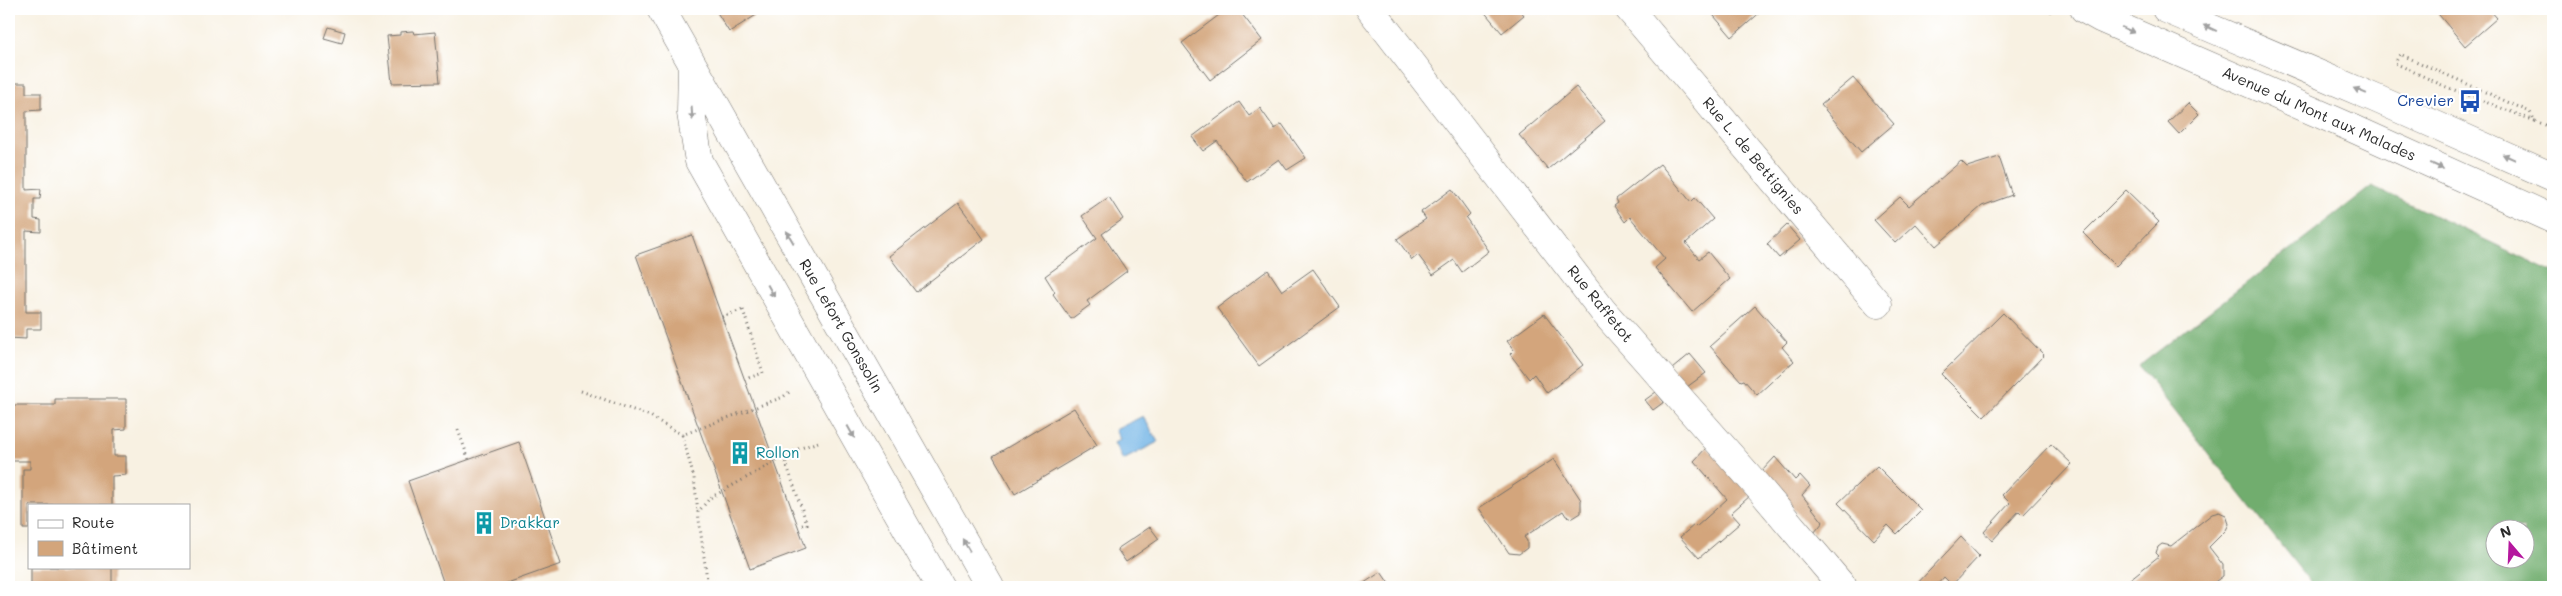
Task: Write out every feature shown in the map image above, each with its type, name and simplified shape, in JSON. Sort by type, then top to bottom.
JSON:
[{"type":"street","name":"Rue Lefort Gonssolin","points":[[661,9],[990,587]]},
{"type":"street","name":"Rue Raffetot","points":[[1370,9],[1603,311],[1759,488],[1843,587]]},
{"type":"street","name":"Rue L. de Bettignies","points":[[1629,9],[1878,304]]},
{"type":"street","name":"Avenue du Mont aux Malades","points":[[2084,9],[2102,19],[2352,128],[2553,219]]},
{"type":"street","points":[[2166,9],[2377,98],[2553,177]]},
{"type":"street","points":[[692,64],[691,113],[699,160],[850,431],[940,587]]},
{"type":"path","points":[[2535,121],[2530,112],[2400,54],[2395,64],[2444,86],[2553,128]]},
{"type":"path","points":[[743,310],[763,373],[745,379]]},
{"type":"path","points":[[682,435],[783,397],[817,371]]},
{"type":"path","points":[[581,391],[650,416],[682,435],[694,478],[708,587]]},
{"type":"path","points":[[458,430],[469,460]]},
{"type":"path","points":[[698,512],[710,498],[784,457],[850,431]]},
{"type":"path","points":[[784,457],[807,524],[798,526]]},
{"type":"green space","points":[[2372,186],[2553,272],[2553,587],[2314,587],[2139,366]]},
{"type":"water","points":[[1143,416],[1158,442],[1123,460],[1114,443],[1120,439],[1115,430]]},
{"type":"building","points":[[715,9],[766,9],[729,32]]},
{"type":"building","points":[[1227,9],[1238,9],[1262,40],[1210,80],[1182,43]]},
{"type":"building","points":[[1482,9],[1519,9],[1524,15],[1502,33]]},
{"type":"building","points":[[1708,9],[1764,9],[1732,37]]},
{"type":"building","points":[[2434,9],[2489,9],[2497,18],[2465,46]]},
{"type":"building","points":[[328,27],[345,32],[342,43],[324,38]]},
{"type":"building","points":[[413,31],[414,34],[435,32],[440,82],[392,83],[387,36]]},
{"type":"building","points":[[1853,78],[1894,124],[1861,152],[1821,105]]},
{"type":"building","points":[[9,83],[26,83],[26,93],[41,93],[41,110],[26,111],[26,190],[41,189],[40,199],[34,199],[34,219],[41,220],[41,232],[26,231],[26,312],[41,312],[41,329],[26,329],[26,339],[9,338]]},
{"type":"building","points":[[1576,87],[1605,121],[1548,169],[1519,135]]},
{"type":"building","points":[[1239,102],[1249,116],[1260,108],[1275,129],[1282,124],[1306,158],[1287,170],[1279,159],[1247,182],[1217,141],[1203,151],[1192,137]]},
{"type":"building","points":[[2188,103],[2199,114],[2179,134],[2168,122]]},
{"type":"building","points":[[1999,157],[2012,195],[1982,206],[1936,246],[1916,224],[1895,243],[1874,220],[1900,197],[1909,206],[1961,161],[1967,167]]},
{"type":"building","points":[[1660,164],[1691,202],[1695,198],[1713,219],[1686,243],[1699,259],[1708,252],[1730,279],[1692,312],[1655,268],[1665,259],[1630,217],[1625,222],[1614,206],[1618,203],[1616,199]]},
{"type":"building","points":[[1452,189],[1470,214],[1466,218],[1489,251],[1462,272],[1454,260],[1433,275],[1418,255],[1412,260],[1397,239],[1426,219],[1421,212]]},
{"type":"building","points":[[2126,190],[2159,222],[2116,266],[2083,233]]},
{"type":"building","points":[[1109,197],[1123,219],[1102,234],[1127,271],[1087,301],[1090,305],[1071,319],[1053,294],[1055,292],[1045,276],[1097,238],[1082,216]]},
{"type":"building","points":[[958,203],[984,239],[916,292],[889,256]]},
{"type":"building","points":[[1787,225],[1800,240],[1779,258],[1767,244]]},
{"type":"building","name":"Rollon","points":[[692,235],[806,548],[750,569],[636,255]]},
{"type":"building","points":[[1313,269],[1340,307],[1259,366],[1217,308],[1268,270],[1282,291]]},
{"type":"building","points":[[1755,306],[1787,342],[1782,347],[1794,361],[1757,395],[1744,380],[1741,381],[1710,346]]},
{"type":"building","points":[[2003,313],[2044,355],[1984,417],[1941,374]]},
{"type":"building","points":[[1544,314],[1583,365],[1547,393],[1534,374],[1529,379],[1510,354],[1514,350],[1507,341]]},
{"type":"building","points":[[1690,354],[1706,373],[1687,387],[1672,369]]},
{"type":"building","points":[[1656,392],[1664,402],[1653,410],[1645,400]]},
{"type":"building","points":[[55,399],[126,399],[126,429],[114,430],[114,456],[126,456],[126,475],[112,476],[112,504],[28,504],[28,529],[23,529],[23,469],[30,469],[30,461],[9,461],[9,405],[55,405]]},
{"type":"building","points":[[1074,408],[1097,445],[1015,494],[993,456]]},
{"type":"building","name":"Drakkar","points":[[519,442],[561,564],[496,587],[445,587],[408,481]]},
{"type":"building","points":[[2051,444],[2072,464],[2023,515],[2019,511],[1992,541],[1984,532],[2010,503],[2002,495]]},
{"type":"building","points":[[1707,447],[1751,495],[1731,513],[1740,523],[1699,558],[1680,537],[1694,525],[1696,527],[1727,499],[1694,461]]},
{"type":"building","points":[[1775,457],[1795,480],[1800,475],[1810,486],[1802,495],[1823,522],[1814,533],[1761,472]]},
{"type":"building","points":[[1554,459],[1581,500],[1581,513],[1573,518],[1566,516],[1563,511],[1524,537],[1527,541],[1527,548],[1519,554],[1509,553],[1479,508]]},
{"type":"building","points":[[1877,466],[1921,510],[1897,534],[1888,525],[1874,540],[1838,503]]},
{"type":"building","points":[[2219,512],[2226,515],[2229,524],[2226,530],[2209,547],[2223,565],[2223,576],[2208,587],[2120,587],[2159,556],[2156,553],[2158,547],[2162,544],[2171,546],[2212,514]]},
{"type":"building","points":[[1150,527],[1159,539],[1126,562],[1117,549]]},
{"type":"building","points":[[1961,537],[1979,556],[1952,585],[1944,577],[1935,587],[1914,587]]},
{"type":"building","points":[[31,568],[112,568],[112,587],[31,587]]},
{"type":"building","points":[[1381,572],[1390,585],[1386,587],[1358,587]]},
{"type":"place","name":"Crevier","points":[[2470,101]]},
{"type":"place","name":"Rollon","points":[[740,453]]},
{"type":"place","name":"Drakkar","points":[[484,523]]}]
